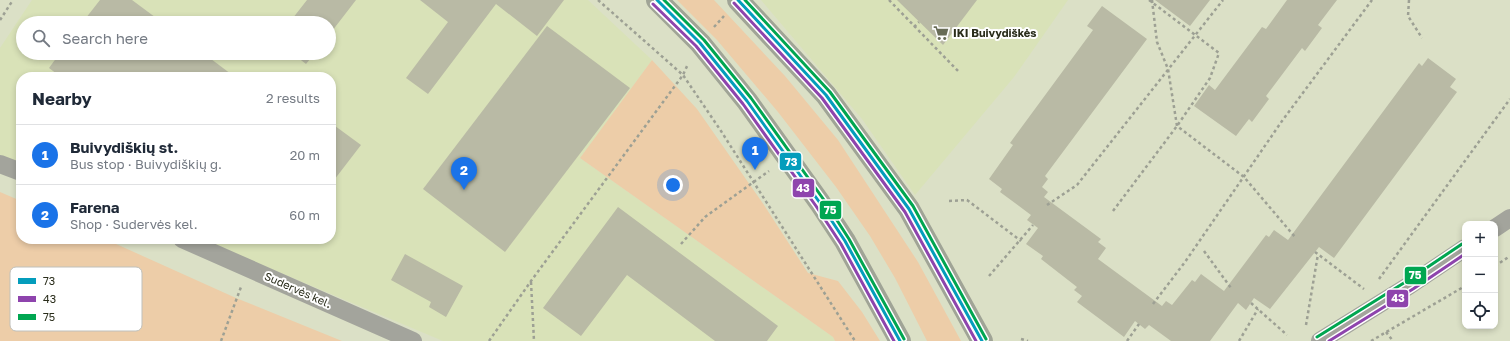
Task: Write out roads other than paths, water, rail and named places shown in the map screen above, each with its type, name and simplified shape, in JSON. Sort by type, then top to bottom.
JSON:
[{"type":"main road","points":[[657,0],[700,43],[747,101],[820,203],[845,241],[900,341]]},
{"type":"main road","points":[[734,5],[826,95],[909,210],[982,341]]},
{"type":"street","points":[[0,164],[16,170]]},
{"type":"street","points":[[1498,226],[1510,218]]},
{"type":"street","name":"Sudervės kel.","points":[[193,244],[413,341]]},
{"type":"street","points":[[1320,341],[1410,285],[1462,250]]},
{"type":"place","name":"IKI Buivydiškės","points":[[941,33]]},
{"type":"place","name":"Buivydiškių st.","points":[[755,170]]},
{"type":"place","name":"Farena","points":[[464,190]]}]
